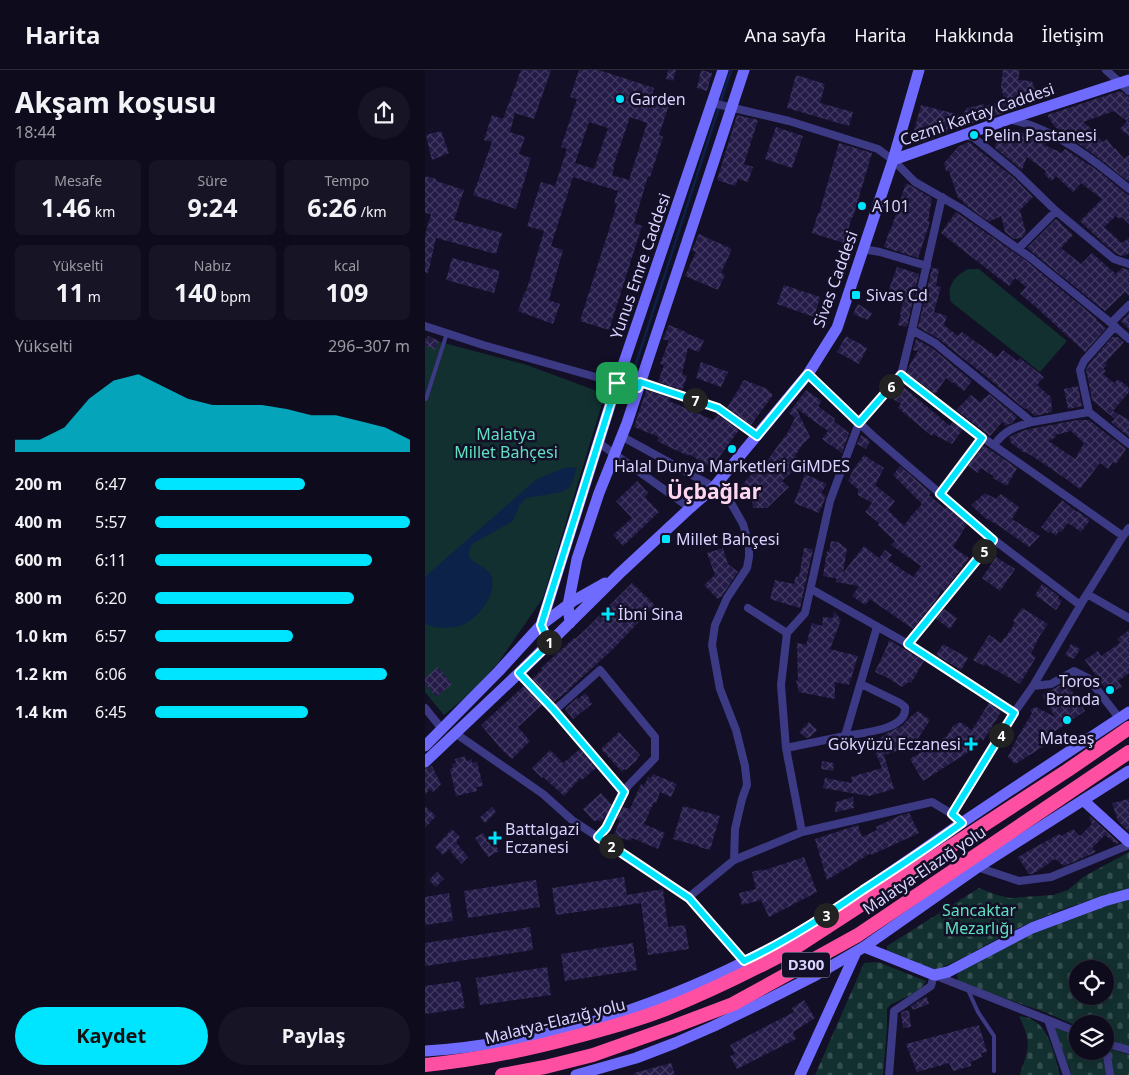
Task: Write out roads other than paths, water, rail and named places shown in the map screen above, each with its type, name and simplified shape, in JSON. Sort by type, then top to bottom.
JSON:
[{"type":"highway","name":"Malatya-Elazığ yolu","points":[[425,1065],[501,1055],[608,1028],[666,1009],[757,968],[798,946],[1069,770],[1126,720]]},
{"type":"highway","name":"Malatya-Elazığ yolu","points":[[502,1075],[593,1055],[733,1004],[858,935],[972,865],[1063,797],[1129,752]]},
{"type":"main road","name":"Yunus Emre Caddesi","points":[[541,625],[617,383],[723,70]]},
{"type":"main road","points":[[570,623],[568,606],[577,559],[639,385],[744,70]]},
{"type":"main road","name":"Sivas Caddesi","points":[[619,574],[714,487],[808,374],[837,328],[893,160],[919,70]]},
{"type":"main road","name":"Cezmi Kartay Caddesi","points":[[893,160],[1009,119],[1126,85]]},
{"type":"main road","points":[[425,746],[499,672],[541,625],[619,574]]},
{"type":"main road","points":[[425,762],[549,644],[619,574]]},
{"type":"main road","points":[[541,625],[549,644]]},
{"type":"main road","points":[[425,1052],[504,1042],[607,1018],[700,982],[775,947],[810,926],[1025,780],[1126,720]]},
{"type":"main road","points":[[576,1075],[636,1058],[675,1043],[714,1026],[816,975],[860,950],[972,865],[1129,771]]},
{"type":"main road","points":[[1063,797],[1111,783]]},
{"type":"main road","points":[[1083,800],[1129,843]]},
{"type":"main road","points":[[860,950],[934,975],[948,972],[1032,928],[1104,900],[1129,894]]},
{"type":"main road","points":[[800,1075],[860,950]]},
{"type":"street","points":[[1106,70],[1126,85]]},
{"type":"street","points":[[712,103],[789,122],[878,150],[893,160],[915,182],[962,208],[1052,274],[1129,339]]},
{"type":"street","points":[[1009,119],[1025,122],[1067,142],[1129,189]]},
{"type":"street","points":[[964,135],[973,137],[989,150],[1018,174],[1056,211],[1114,259],[1128,261]]},
{"type":"street","points":[[803,832],[786,748],[781,685],[787,634],[805,613],[830,501],[859,423],[901,375],[942,196]]},
{"type":"street","points":[[1018,249],[1056,211]]},
{"type":"street","points":[[863,249],[927,266]]},
{"type":"street","points":[[1129,305],[1084,361],[1080,370],[1089,412],[1129,444]]},
{"type":"street","points":[[425,326],[483,345],[617,383],[639,385],[718,408],[757,436]]},
{"type":"street","points":[[912,330],[947,352],[1032,422]]},
{"type":"street","points":[[808,374],[859,423],[993,540],[1080,605],[1129,528]]},
{"type":"street","points":[[901,375],[982,438],[1123,536]]},
{"type":"street","points":[[994,445],[1000,436],[1016,426],[1089,412]]},
{"type":"street","points":[[621,436],[714,487],[731,503],[743,524],[749,545],[747,568],[727,598],[715,625],[712,645],[719,689],[736,730],[745,766],[747,785],[741,799],[735,829],[734,860]]},
{"type":"street","points":[[940,494],[982,438]]},
{"type":"street","points":[[599,443],[690,508]]},
{"type":"street","points":[[908,644],[993,540]]},
{"type":"street","points":[[811,589],[908,644],[1014,713]]},
{"type":"street","points":[[1087,594],[1129,618]]},
{"type":"street","points":[[952,814],[1014,713],[1033,686],[1087,594]]},
{"type":"street","points":[[748,608],[787,634]]},
{"type":"street","points":[[845,736],[877,627]]},
{"type":"street","points":[[553,709],[555,710],[600,670],[655,737],[655,758],[628,786],[606,828],[597,837]]},
{"type":"street","points":[[1033,686],[1051,684],[1074,671],[1088,678],[1126,720]]},
{"type":"street","points":[[519,673],[553,709],[624,792]]},
{"type":"street","points":[[786,748],[894,725],[905,712],[905,707],[861,684]]},
{"type":"street","points":[[425,708],[441,729]]},
{"type":"street","points":[[455,733],[543,794],[572,820],[689,898],[744,961]]},
{"type":"street","points":[[689,898],[734,860],[803,832],[933,802],[962,823]]},
{"type":"street","points":[[972,865],[1019,881],[1051,877],[1129,843]]},
{"type":"street","points":[[889,1075],[894,1011],[931,986],[934,975],[1069,1029]]},
{"type":"street","points":[[1047,1020],[1067,1075]]},
{"type":"street","points":[[1114,1046],[1129,1050]]},
{"type":"street","points":[[1108,1060],[1110,1075]]},
{"type":"lane","points":[[426,399],[447,333]]},
{"type":"lane","points":[[967,988],[978,1012],[995,1036],[994,1071]]},
{"type":"water","points":[[567,467],[577,468],[571,486],[562,492],[526,498],[520,504],[513,521],[472,544],[469,552],[470,558],[489,572],[493,583],[488,600],[477,615],[470,621],[455,627],[443,628],[425,623],[425,577],[537,479]]},
{"type":"waterway","points":[[635,367],[731,70]]},
{"type":"place","name":"Garden","points":[[620,99]]},
{"type":"place","name":"Pelin Pastanesi","points":[[974,135]]},
{"type":"place","name":"A101","points":[[862,206]]},
{"type":"place","name":"Sivas Cd","points":[[856,295]]},
{"type":"place","name":"Halal Dunya Marketleri GiMDES","points":[[732,449]]},
{"type":"place","name":"Millet Bahçesi","points":[[666,539]]},
{"type":"place","name":"İbni Sina","points":[[608,614]]},
{"type":"place","name":"Toros Branda","points":[[1110,690]]},
{"type":"place","name":"Mateaş","points":[[1067,720]]},
{"type":"place","name":"Gökyüzü Eczanesi","points":[[971,744]]},
{"type":"place","name":"Battalgazi Eczanesi","points":[[495,838]]},
{"type":"district","name":"Üçbağlar","points":[[714,492]]},
{"type":"park label","name":"Malatya Millet Bahçesi","points":[[506,443]]},
{"type":"park label","name":"Sancaktar Mezarlığı","points":[[979,919]]}]
